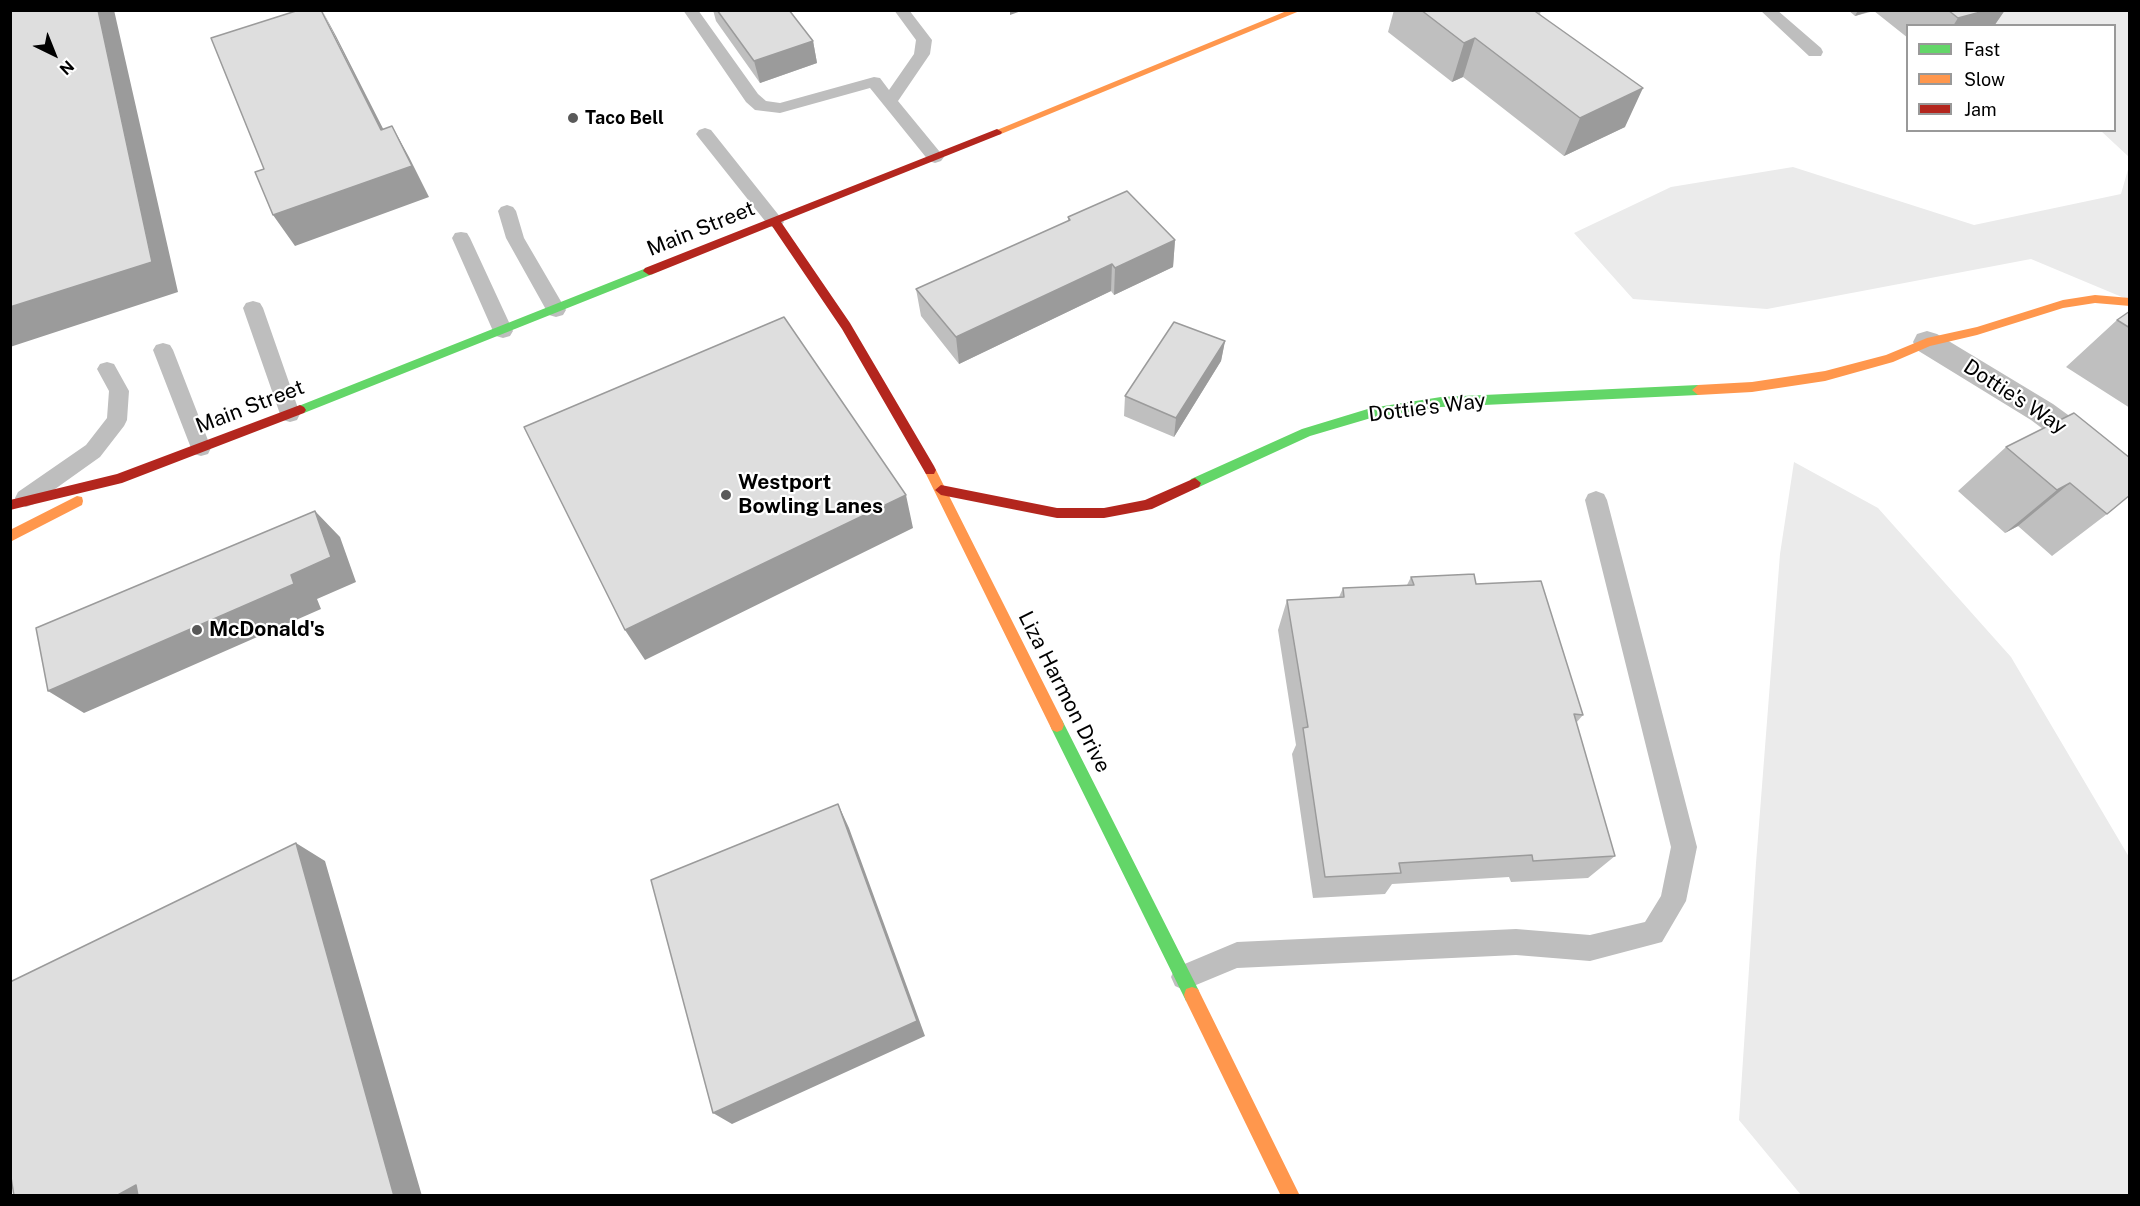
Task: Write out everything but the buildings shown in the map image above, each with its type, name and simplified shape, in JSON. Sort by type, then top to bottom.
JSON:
[{"type":"street","name":"Main Street","points":[[12,505],[118,479],[290,414],[556,310],[1298,10]]},
{"type":"street","name":"Liza Harmon Drive","points":[[775,222],[846,326],[941,490],[1291,1196]]},
{"type":"street","name":"Dottie's Way","points":[[941,490],[1057,513],[1104,513],[1147,505],[1306,432],[1371,413],[1452,401],[1752,387],[1846,370],[1889,359],[1927,342],[1977,331],[2063,304],[2095,299],[2130,302]]},
{"type":"street","name":"Dottie's Way","points":[[1927,342],[2042,412],[2130,477]]},
{"type":"street","name":"Main Street","points":[[10,537],[118,479]]},
{"type":"lane","points":[[690,10],[752,98],[761,106],[780,108],[874,82],[935,157]]},
{"type":"lane","points":[[890,101],[922,54],[924,40],[901,10]]},
{"type":"lane","points":[[1767,10],[1815,52]]},
{"type":"lane","points":[[705,134],[775,222]]},
{"type":"lane","points":[[507,211],[514,238],[556,310]]},
{"type":"lane","points":[[461,238],[503,330]]},
{"type":"lane","points":[[253,308],[290,414]]},
{"type":"lane","points":[[163,350],[201,448]]},
{"type":"lane","points":[[12,505],[39,491],[93,451],[117,420],[119,391],[107,369]]},
{"type":"lane","points":[[1184,977],[1237,955],[1516,942],[1590,948],[1653,933],[1673,901],[1684,847],[1596,500]]},
{"type":"shaded area","points":[[1964,11],[2129,11],[2129,157],[2102,132],[2116,132],[2116,24],[1981,24]]},
{"type":"shaded area","points":[[2129,166],[2129,300],[2031,259],[1767,309],[1633,299],[1574,233],[1671,187],[1793,167],[1974,225],[2121,194]]},
{"type":"shaded area","points":[[1794,462],[1878,508],[2011,657],[2129,857],[2129,1195],[1801,1195],[1739,1120],[1780,554]]},
{"type":"traffic: fast","points":[[300,410],[649,271]]},
{"type":"traffic: fast","points":[[1195,483],[1306,432],[1371,413],[1441,402],[1698,390]]},
{"type":"traffic: fast","points":[[1057,725],[1192,995]]},
{"type":"traffic: slow","points":[[997,132],[1298,10]]},
{"type":"traffic: slow","points":[[1698,390],[1752,387],[1825,376],[1889,359],[1927,342],[1977,331],[2063,304],[2095,299],[2130,302]]},
{"type":"traffic: slow","points":[[930,470],[1057,725]]},
{"type":"traffic: slow","points":[[10,537],[77,501]]},
{"type":"traffic: slow","points":[[1192,995],[1291,1196]]},
{"type":"traffic: jam","points":[[649,271],[997,132]]},
{"type":"traffic: jam","points":[[775,222],[846,326],[930,470]]},
{"type":"traffic: jam","points":[[10,505],[118,479],[300,410]]},
{"type":"traffic: jam","points":[[941,490],[1057,513],[1104,513],[1147,505],[1195,483]]},
{"type":"place","name":"Taco Bell","points":[[573,118]]},
{"type":"place","name":"Westport Bowling Lanes","points":[[726,495]]},
{"type":"place","name":"McDonald's","points":[[197,630]]}]
